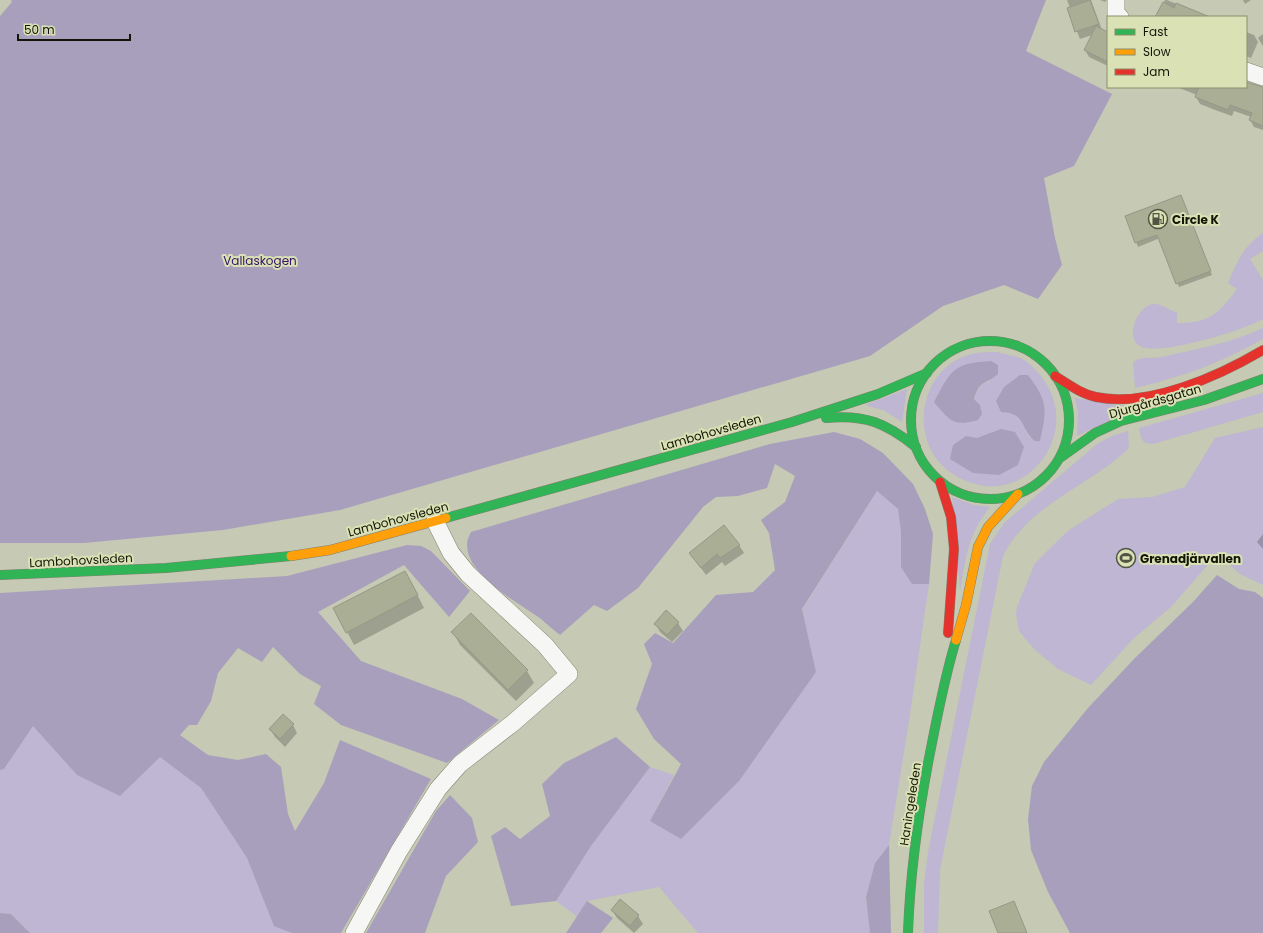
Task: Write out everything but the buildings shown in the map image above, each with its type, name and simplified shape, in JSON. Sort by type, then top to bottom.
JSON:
[{"type":"main road","points":[[981,342],[1002,342],[1023,349],[1041,360],[1055,376],[1065,397],[1068,408],[1069,425],[1066,442],[1060,458],[1049,473],[1035,486],[1018,494],[998,499],[978,498],[958,492],[940,482],[926,466],[916,447],[912,428],[912,409],[917,390],[927,373],[942,358],[960,347],[981,342]]},
{"type":"main road","name":"Djurgårdsgatan","points":[[1055,376],[1077,390],[1095,397],[1122,399],[1197,383],[1227,371],[1263,350]]},
{"type":"main road","name":"Lambohovsleden","points":[[0,575],[235,564],[282,559],[330,550],[792,422],[878,394],[927,373]]},
{"type":"main road","name":"Djurgårdsgatan","points":[[1060,458],[1095,433],[1121,421],[1204,400],[1263,379]]},
{"type":"main road","name":"Lambohovsleden","points":[[792,422],[830,418],[865,418],[879,422],[896,431],[916,447]]},
{"type":"main road","name":"Haningeleden","points":[[940,482],[951,517],[954,549],[944,680]]},
{"type":"main road","name":"Haningeleden","points":[[908,933],[909,895],[918,818],[944,680],[966,605],[978,547],[988,527],[1018,494]]},
{"type":"street","points":[[1116,0],[1116,14],[1119,16]]},
{"type":"street","points":[[1247,71],[1263,77]]},
{"type":"street","points":[[354,933],[399,850],[438,789],[460,764],[513,723],[568,674],[545,645],[468,574],[451,553],[435,521]]},
{"type":"shaded area","points":[[1263,233],[1263,251],[1250,259],[1263,280],[1263,319],[1221,335],[1182,345],[1164,348],[1149,348],[1140,346],[1135,341],[1133,328],[1139,314],[1149,305],[1158,304],[1177,313],[1177,323],[1188,323],[1205,319],[1218,311],[1237,289],[1228,283],[1241,255],[1250,244]]},
{"type":"shaded area","points":[[1263,328],[1263,339],[1231,356],[1186,374],[1135,388],[1133,363],[1139,359],[1158,358],[1213,345],[1238,338]]},
{"type":"shaded area","points":[[997,352],[1022,359],[1029,363],[1038,372],[1054,400],[1056,422],[1052,442],[1042,461],[1027,475],[1008,484],[987,486],[959,478],[949,472],[934,455],[926,436],[924,420],[925,405],[937,377],[947,366],[960,358],[976,353]],"holes":[[[974,362],[990,381],[983,384],[979,388],[974,400]],[[1012,412],[1044,424],[1030,438],[1019,417]]]},
{"type":"shaded area","points":[[907,389],[902,422],[885,411],[865,405]]},
{"type":"shaded area","points":[[1263,393],[1263,412],[1153,444],[1145,443],[1141,438],[1139,428]]},
{"type":"shaded area","points":[[1075,398],[1126,406],[1128,412],[1077,436],[1078,412]]},
{"type":"shaded area","name":"Grenadjärvallen","points":[[1263,427],[1263,585],[1240,574],[1217,554],[1171,607],[1134,638],[1091,685],[1058,669],[1035,650],[1019,631],[1016,614],[1017,607],[1035,563],[1069,530],[1118,499],[1152,497],[1185,487],[1215,438]]},
{"type":"shaded area","points":[[1128,431],[1129,447],[1127,450],[1112,463],[1043,510],[1027,523],[1014,538],[1003,556],[940,870],[938,933],[924,933],[924,884],[928,852],[990,544],[1004,523],[1097,444],[1112,436]]},
{"type":"shaded area","points":[[877,491],[898,509],[912,584],[929,584],[889,845],[875,863],[866,897],[870,933],[698,933],[659,887],[587,901],[578,917],[556,901],[591,846],[650,767],[674,775],[650,821],[816,672],[802,610]]},
{"type":"shaded area","points":[[952,497],[974,505],[990,507],[972,537],[966,557],[960,591]]},
{"type":"shaded area","points":[[33,725],[77,775],[160,756],[201,788],[247,858],[274,925],[292,933],[30,933],[11,914],[0,913],[0,770],[4,769]]},
{"type":"green space","name":"Vallaskogen","points":[[11,0],[1046,0],[1026,51],[1112,94],[1074,166],[1044,178],[1055,238],[1062,265],[1038,299],[1004,285],[943,306],[870,356],[340,510],[223,530],[84,543],[0,543],[0,16],[12,2]]},
{"type":"green space","points":[[991,361],[998,365],[998,374],[978,388],[974,399],[980,405],[982,414],[978,420],[963,423],[953,421],[948,418],[934,402],[949,375],[961,366]]},
{"type":"green space","points":[[1020,375],[1028,375],[1035,384],[1042,399],[1045,413],[1040,441],[1035,441],[1030,436],[1022,422],[1015,415],[1001,412],[996,401],[1004,387]]},
{"type":"green space","points":[[1001,429],[1015,432],[1024,447],[1018,465],[999,475],[973,473],[950,459],[953,445],[966,436],[977,438]]},
{"type":"green space","points":[[834,432],[860,439],[883,453],[913,484],[925,509],[933,534],[929,584],[912,584],[901,567],[901,531],[898,509],[877,491],[802,609],[816,672],[739,781],[681,839],[650,821],[681,764],[654,739],[636,709],[652,664],[644,644],[655,633],[673,643],[716,595],[753,592],[775,570],[769,533],[761,520],[785,502],[795,476],[775,464],[767,488],[738,496],[716,497],[703,507],[638,588],[607,611],[594,605],[560,635],[541,619],[504,594],[478,571],[470,558],[467,545],[471,532],[770,444]]},
{"type":"green space","points":[[407,545],[421,546],[431,551],[470,591],[449,617],[404,565],[318,612],[361,661],[462,699],[499,720],[447,763],[341,725],[314,704],[321,686],[300,674],[273,647],[262,662],[238,648],[218,673],[211,701],[197,725],[189,725],[180,735],[208,755],[238,760],[266,754],[281,767],[288,814],[295,831],[324,783],[340,740],[431,779],[341,933],[292,933],[274,926],[247,858],[201,788],[160,757],[120,796],[77,775],[33,726],[4,769],[0,770],[0,593],[287,576]]},
{"type":"green space","points":[[1217,575],[1239,589],[1255,592],[1263,598],[1263,933],[1070,933],[1048,892],[1031,850],[1028,819],[1032,786],[1044,762],[1088,708],[1134,659],[1193,602]]},
{"type":"green space","points":[[616,737],[650,767],[591,846],[556,901],[511,906],[491,836],[505,827],[520,839],[550,816],[542,784],[564,763]]},
{"type":"green space","points":[[450,795],[472,818],[478,842],[446,876],[425,933],[366,933],[436,811]]},
{"type":"green space","points":[[889,845],[891,933],[870,933],[866,897],[875,863]]},
{"type":"green space","points":[[587,901],[613,918],[601,933],[566,933]]},
{"type":"green space","points":[[0,913],[11,914],[30,933],[0,933]]},
{"type":"traffic: fast","points":[[990,341],[1020,347],[1046,364],[1063,390],[1069,420],[1063,450],[1046,476],[1020,493],[990,499],[960,493],[934,476],[917,450],[911,420],[917,390],[934,364],[960,347],[990,341]]},
{"type":"traffic: fast","points":[[446,518],[792,422],[878,394],[927,373]]},
{"type":"traffic: fast","points":[[1060,458],[1095,433],[1121,421],[1204,400],[1263,379]]},
{"type":"traffic: fast","points":[[826,418],[852,417],[874,422],[885,426],[916,447]]},
{"type":"traffic: fast","points":[[0,575],[166,568],[291,556]]},
{"type":"traffic: fast","points":[[908,933],[915,845],[921,802],[941,699],[956,640]]},
{"type":"traffic: slow","points":[[956,640],[966,605],[978,547],[988,527],[1018,494]]},
{"type":"traffic: slow","points":[[291,556],[330,550],[446,518]]},
{"type":"traffic: jam","points":[[1055,376],[1090,396],[1116,399],[1138,398],[1160,394],[1205,379],[1226,370],[1263,350]]},
{"type":"traffic: jam","points":[[940,482],[951,517],[954,549],[948,633]]},
{"type":"place","name":"Circle K","points":[[1158,219]]},
{"type":"place","name":"Grenadjärvallen","points":[[1126,558]]}]
